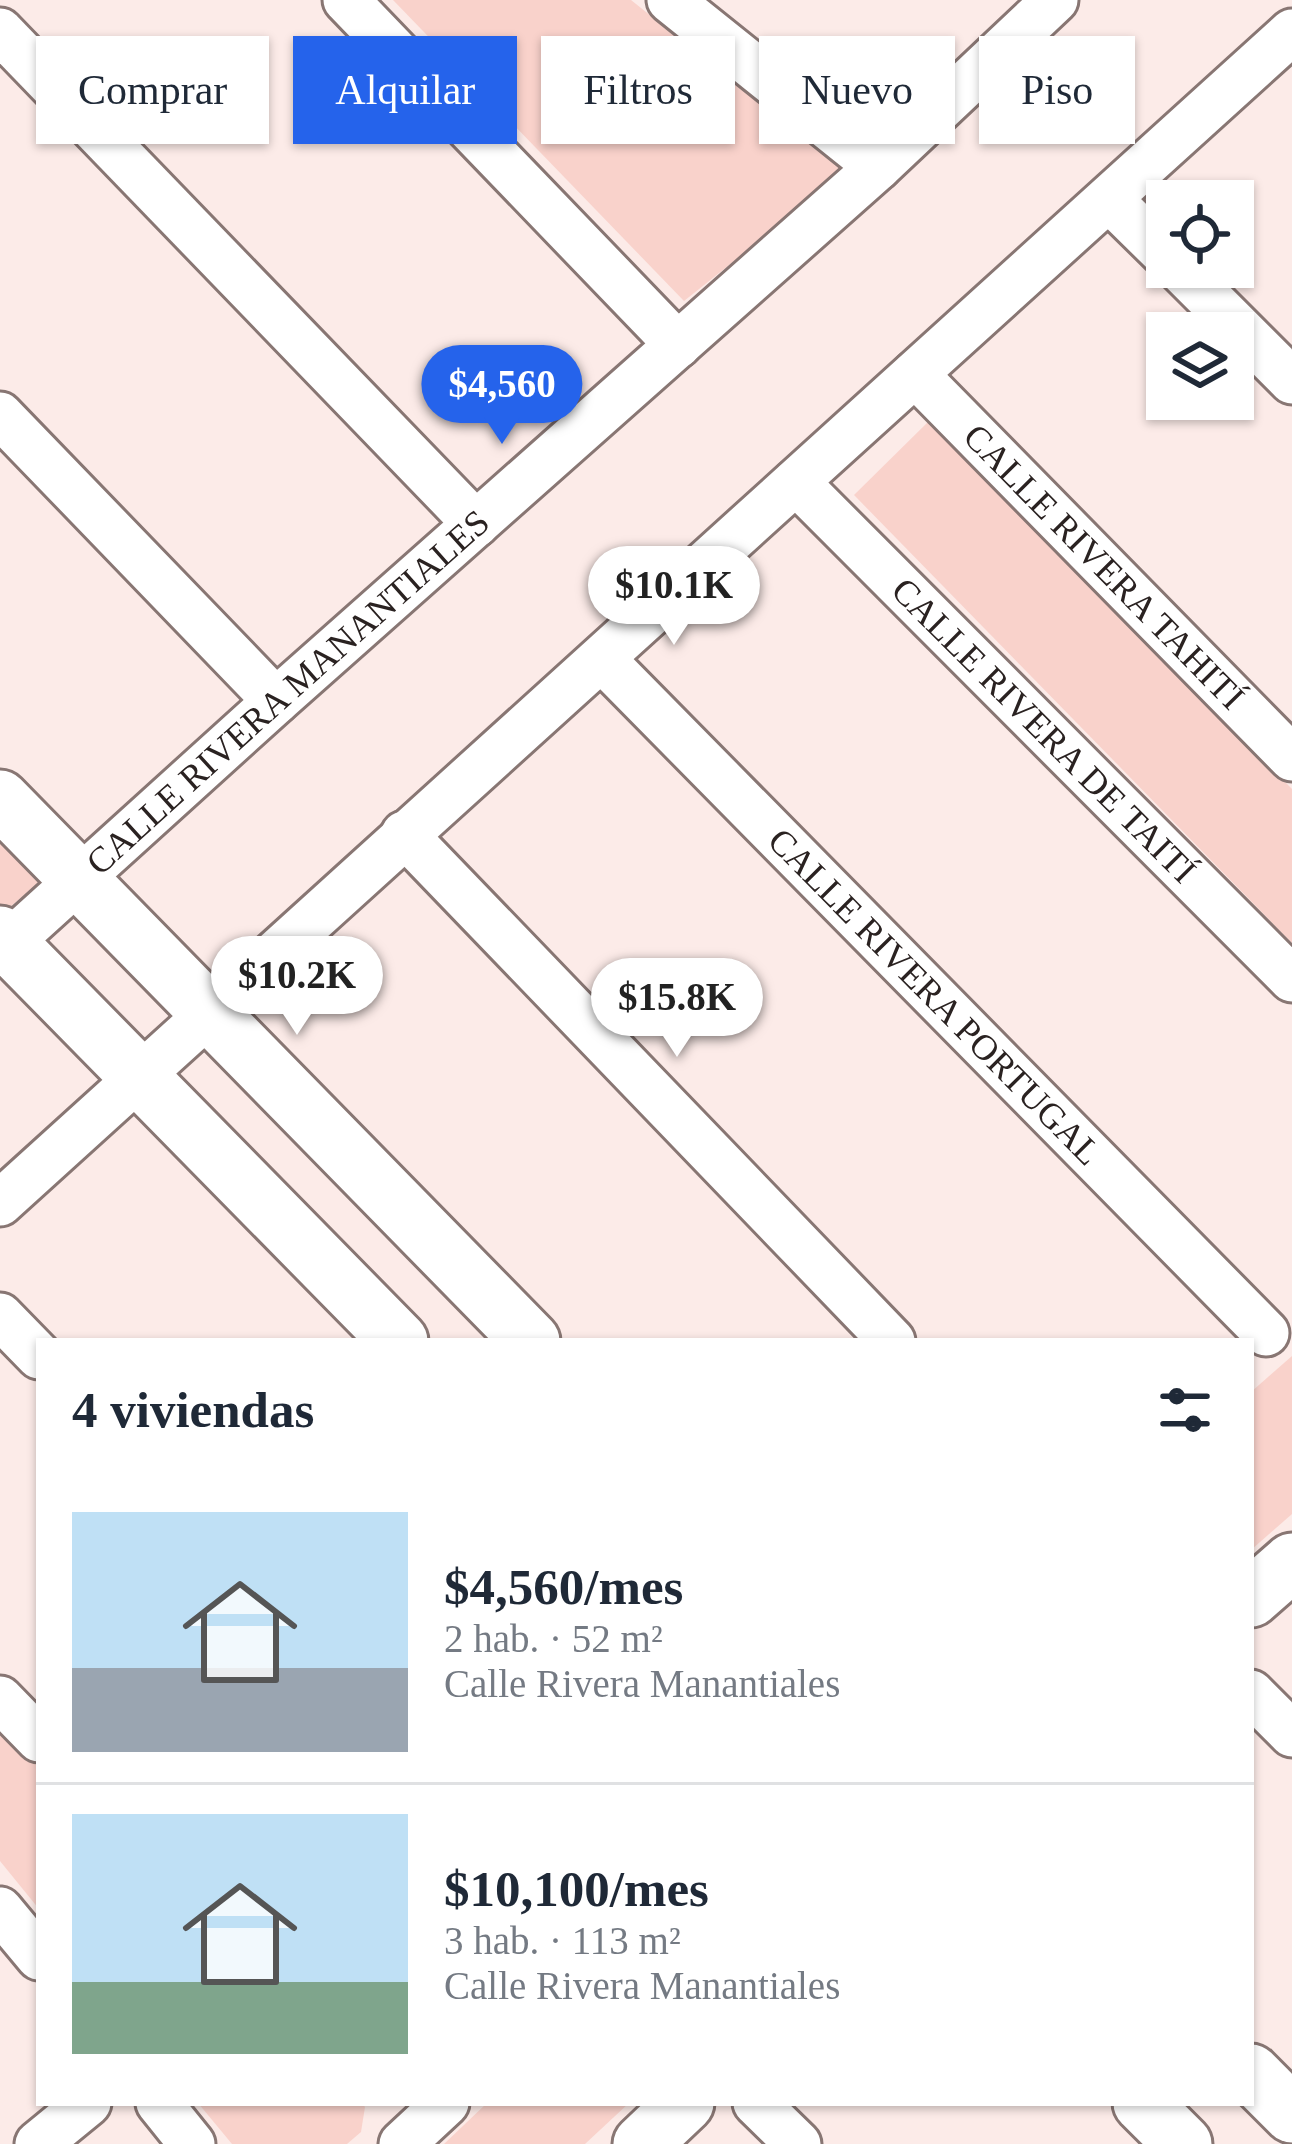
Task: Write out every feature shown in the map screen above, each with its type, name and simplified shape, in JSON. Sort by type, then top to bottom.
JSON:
[{"type":"street","points":[[346,0],[679,345]]},
{"type":"street","points":[[670,0],[878,167]]},
{"type":"street","name":"CALLE RIVERA MANANTIALES","points":[[3,943],[878,167],[1055,0]]},
{"type":"street","points":[[0,31],[476,524]]},
{"type":"street","points":[[0,1203],[1292,32]]},
{"type":"street","points":[[1109,199],[1146,235]]},
{"type":"street","points":[[1199,288],[1292,381]]},
{"type":"street","name":"CALLE RIVERA TAHITÍ","points":[[915,374],[1292,758]]},
{"type":"street","points":[[0,416],[276,700]]},
{"type":"street","name":"CALLE RIVERA DE TAITÍ","points":[[796,482],[1292,979]]},
{"type":"street","name":"CALLE RIVERA PORTUGAL","points":[[602,658],[1270,1330]]},
{"type":"street","points":[[0,799],[528,1338]]},
{"type":"street","points":[[404,834],[889,1338]]},
{"type":"street","points":[[3,943],[142,1076],[397,1338]]},
{"type":"street","points":[[0,1316],[36,1353]]},
{"type":"street","points":[[1254,1595],[1292,1562]]},
{"type":"street","points":[[1254,1696],[1292,1734]]},
{"type":"street","points":[[0,1699],[36,1736]]},
{"type":"street","points":[[0,1910],[36,1953]]},
{"type":"street","points":[[1254,2076],[1292,2114]]},
{"type":"street","points":[[38,2144],[84,2106]]},
{"type":"street","points":[[161,2106],[193,2144]]},
{"type":"street","points":[[642,2144],[682,2106]]},
{"type":"street","points":[[759,2106],[797,2144]]},
{"type":"street","points":[[1145,2106],[1183,2144]]},
{"type":"shaded area","points":[[393,0],[631,0],[676,36],[541,36],[541,144],[735,144],[735,83],[759,102],[759,144],[811,144],[846,172],[684,301],[517,128],[517,36],[428,36]]},
{"type":"shaded area","points":[[930,420],[1292,789],[1292,943],[854,495]]},
{"type":"shaded area","points":[[0,825],[49,874],[4,912],[0,907]]},
{"type":"shaded area","points":[[1292,1356],[1292,1514],[1254,1547],[1254,1389]]},
{"type":"shaded area","points":[[0,1727],[36,1765],[36,1905],[0,1861]]},
{"type":"shaded area","points":[[200,2106],[365,2107],[361,2132],[347,2144],[232,2144]]},
{"type":"shaded area","points":[[484,2106],[626,2106],[585,2144],[444,2144]]}]
